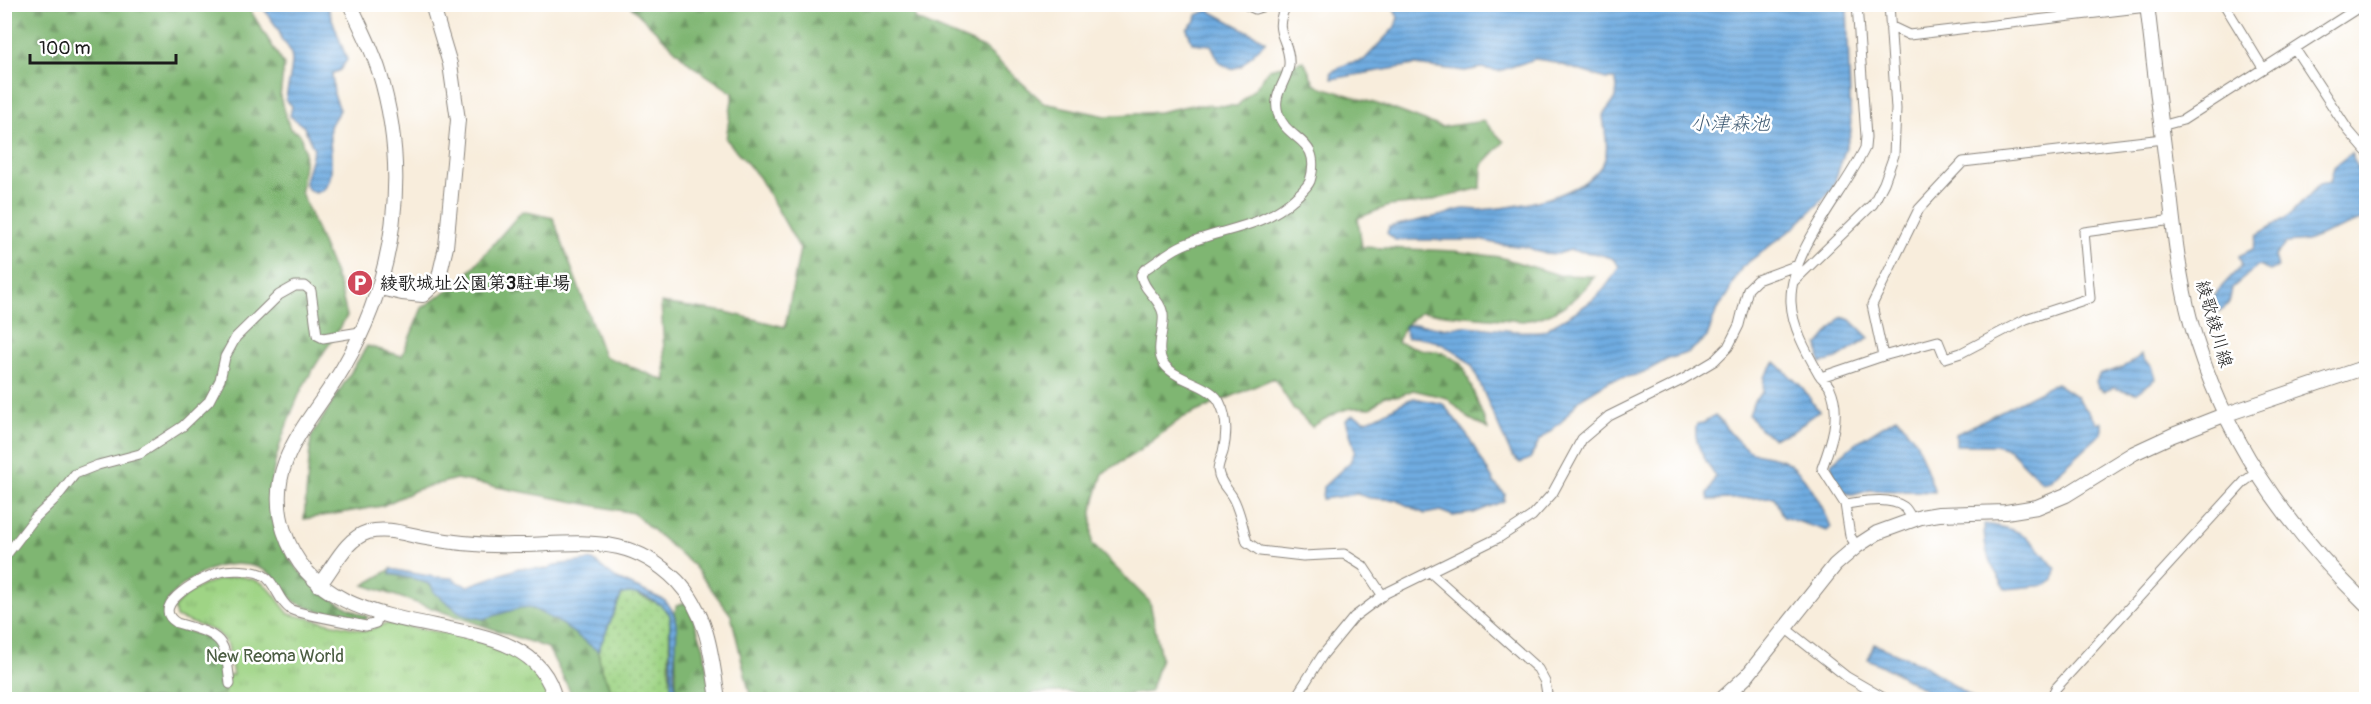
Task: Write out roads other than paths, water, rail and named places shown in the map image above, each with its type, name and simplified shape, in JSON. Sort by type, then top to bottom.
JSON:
[{"type":"street","points":[[350,4],[379,69],[390,114],[396,154],[396,192],[380,288],[343,367],[293,442],[282,467],[280,511],[284,531],[292,552],[304,570],[319,585],[350,604],[378,615],[445,627],[496,640],[521,651],[541,667],[549,679],[555,699]]},
{"type":"street","points":[[380,288],[423,295],[438,281],[446,248],[458,120],[450,64],[432,4]]},
{"type":"street","points":[[1244,4],[1255,9],[1272,4]]},
{"type":"street","points":[[1287,4],[1279,22],[1289,67],[1276,98],[1278,114],[1289,129],[1307,144],[1314,166],[1308,185],[1275,214],[1251,225],[1182,245],[1144,270],[1141,275],[1146,289],[1159,303],[1163,315],[1160,352],[1164,363],[1173,372],[1214,394],[1220,401],[1226,423],[1226,439],[1218,469],[1222,483],[1234,499],[1247,542],[1260,551],[1304,556],[1344,554],[1363,566],[1383,596]]},
{"type":"street","points":[[1857,4],[1866,136],[1864,148],[1800,257],[1792,283],[1791,303],[1803,347],[1821,377],[1830,387],[1834,405],[1834,436],[1822,468],[1845,504],[1850,536],[1857,546]]},
{"type":"street","points":[[1792,283],[1873,204],[1884,183],[1894,155],[1896,108],[1889,4]]},
{"type":"street","points":[[2224,4],[2263,68]]},
{"type":"street","points":[[1883,356],[1872,305],[1919,209],[1963,162],[2162,133],[2364,4]]},
{"type":"street","points":[[1890,26],[1909,35],[2147,6]]},
{"type":"street","name":"綾歌綾川線","points":[[2147,6],[2178,261],[2192,325],[2224,415],[2256,473],[2299,533],[2336,575],[2367,604]]},
{"type":"street","points":[[2295,49],[2348,130],[2367,151]]},
{"type":"street","points":[[1821,377],[1883,356],[1938,342],[1945,358],[1961,353],[2026,319],[2091,298],[2084,232],[2173,220]]},
{"type":"street","points":[[1294,699],[1322,656],[1354,617],[1383,596],[1500,537],[1532,516],[1552,494],[1582,439],[1609,416],[1682,380],[1714,361],[1728,347],[1739,325],[1748,289],[1757,280],[1798,265]]},
{"type":"street","points":[[4,558],[34,519],[57,497],[75,474],[98,465],[140,454],[183,426],[209,401],[220,380],[225,357],[236,337],[279,295],[295,286],[305,286],[311,291],[317,335],[323,338],[360,332]]},
{"type":"street","points":[[1721,699],[1747,676],[1835,565],[1877,533],[1912,519],[1939,514],[2006,513],[2037,507],[2066,495],[2134,453],[2224,415],[2367,367]]},
{"type":"street","points":[[2050,699],[2056,688],[2138,597],[2245,481],[2256,473]]},
{"type":"street","points":[[1845,504],[1879,501],[1895,503],[1905,507],[1912,519]]},
{"type":"street","points":[[319,585],[341,553],[354,540],[366,533],[376,531],[390,530],[424,538],[481,545],[582,543],[636,552],[676,581],[697,609],[710,647],[717,699]]},
{"type":"street","points":[[230,684],[224,646],[214,635],[172,620],[169,613],[176,595],[220,572],[261,574],[272,582],[280,598],[291,610],[366,626],[376,623],[378,615]]},
{"type":"street","points":[[1431,573],[1538,669],[1545,682],[1548,699]]},
{"type":"street","points":[[1785,628],[1847,677],[1885,699]]},
{"type":"water","points":[[261,5],[327,5],[347,60],[340,70],[332,74],[334,94],[340,110],[330,127],[331,174],[323,190],[314,193],[307,188],[305,181],[314,149],[304,127],[290,116],[292,106],[286,100],[292,68],[291,53],[282,41],[279,30]]},
{"type":"water","name":"小津森池","points":[[1392,5],[1847,5],[1851,132],[1832,190],[1796,226],[1742,267],[1728,295],[1717,309],[1707,337],[1689,352],[1666,360],[1641,374],[1611,380],[1580,399],[1562,421],[1539,441],[1530,459],[1520,463],[1512,456],[1472,366],[1459,354],[1442,344],[1424,338],[1407,338],[1404,326],[1420,324],[1440,328],[1464,326],[1513,331],[1542,331],[1593,300],[1607,286],[1619,266],[1612,258],[1570,250],[1558,254],[1542,253],[1527,247],[1479,240],[1395,240],[1387,233],[1389,227],[1462,209],[1494,209],[1546,199],[1579,185],[1592,176],[1605,159],[1607,147],[1603,115],[1615,98],[1617,84],[1615,79],[1606,79],[1550,61],[1535,59],[1499,71],[1481,68],[1465,71],[1414,65],[1332,79],[1331,72],[1349,63],[1364,60],[1395,27],[1398,17]]},
{"type":"water","points":[[1208,10],[1266,41],[1241,66],[1231,69],[1220,63],[1211,45],[1192,43],[1187,29],[1196,20],[1197,15]]},
{"type":"water","points":[[2351,153],[2366,184],[2366,218],[2307,241],[2286,243],[2275,256],[2278,267],[2270,271],[2258,266],[2232,288],[2229,304],[2218,312],[2214,308],[2213,296],[2242,265],[2239,256],[2253,249],[2257,235],[2290,215],[2320,184],[2330,182],[2334,167]]},
{"type":"water","points":[[1841,317],[1851,320],[1869,338],[1837,359],[1820,363],[1818,345]]},
{"type":"water","points":[[2141,354],[2144,360],[2152,366],[2156,379],[2136,393],[2113,388],[2105,391],[2099,388],[2096,382],[2099,375],[2127,365]]},
{"type":"water","points":[[1775,362],[1802,387],[1819,411],[1792,432],[1773,438],[1758,427],[1749,415],[1754,401],[1763,392],[1764,377]]},
{"type":"water","points":[[2056,383],[2076,396],[2097,423],[2102,422],[2102,433],[2050,480],[2042,482],[2009,449],[1995,445],[1956,445],[1956,434]]},
{"type":"water","points":[[1414,398],[1443,404],[1466,433],[1496,485],[1505,494],[1504,501],[1474,513],[1453,516],[1440,511],[1425,514],[1396,500],[1370,498],[1357,494],[1322,499],[1323,487],[1350,462],[1355,451],[1346,420],[1353,415],[1368,420]]},
{"type":"water","points":[[1715,415],[1734,438],[1747,449],[1783,460],[1798,472],[1823,509],[1831,527],[1827,531],[1783,517],[1774,497],[1709,500],[1707,493],[1715,476],[1698,444],[1696,431],[1697,424]]},
{"type":"water","points":[[1897,417],[1916,441],[1935,492],[1870,490],[1854,495],[1842,492],[1835,482],[1831,464],[1857,442]]},
{"type":"water","points":[[1984,524],[2018,532],[2033,542],[2056,569],[2054,580],[2047,585],[2006,589],[1989,559],[1985,544]]},
{"type":"water","points":[[593,560],[615,578],[664,600],[672,610],[677,635],[674,676],[676,689],[682,699],[673,697],[671,688],[670,615],[661,606],[641,595],[622,594],[598,651],[560,623],[530,607],[483,619],[463,615],[434,592],[431,585],[390,574],[391,569],[453,578],[468,586],[519,568],[549,569],[554,565]]},
{"type":"water","points":[[1874,644],[1924,665],[1974,699],[1936,699],[1922,688],[1868,659]]},
{"type":"place","name":"綾歌城址公園第3駐車場","points":[[360,283]]},
{"type":"park label","name":"New Reoma World","points":[[275,656]]}]
